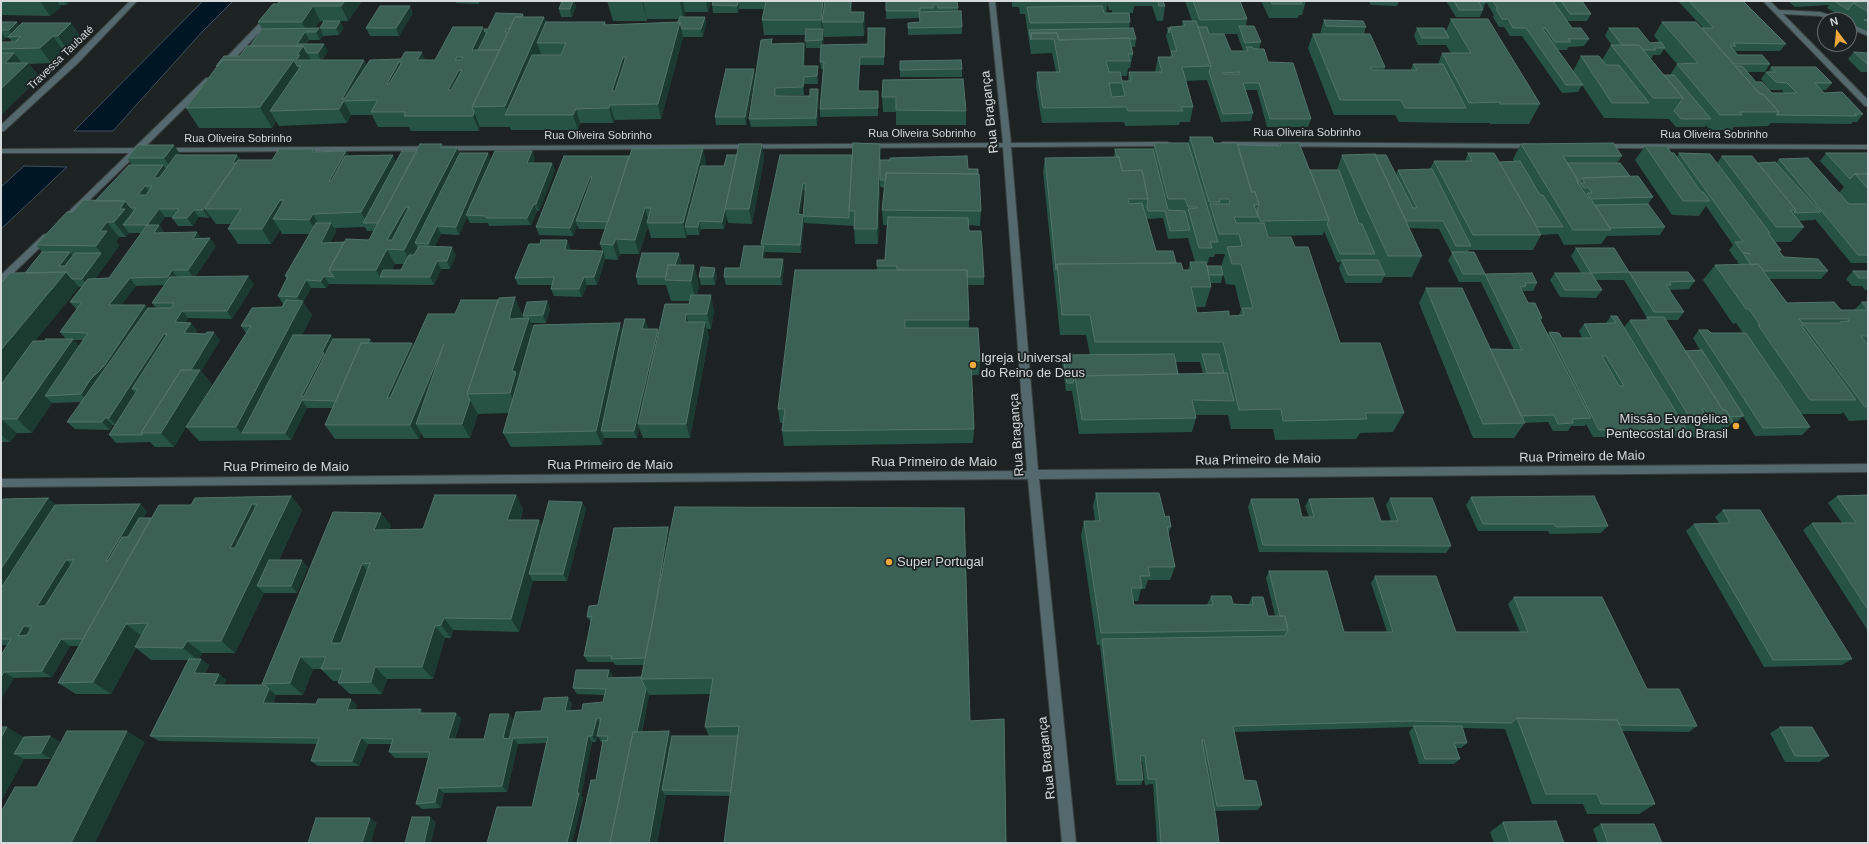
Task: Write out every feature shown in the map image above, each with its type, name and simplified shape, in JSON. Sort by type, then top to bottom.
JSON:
[{"type":"street","name":"Travessa Taubaté","points":[[1,128],[75,61],[134,1]]},
{"type":"street","points":[[1,280],[138,150],[239,51],[285,1]]},
{"type":"street","name":"Rua Bragança","points":[[992,1],[1007,144],[1033,476],[1069,843]]},
{"type":"street","points":[[1766,1],[1868,104]]},
{"type":"street","points":[[1778,12],[1817,14]]},
{"type":"street","points":[[1857,29],[1868,34]]},
{"type":"street","name":"Rua Oliveira Sobrinho","points":[[1,151],[1178,144]]},
{"type":"street","name":"Rua Oliveira Sobrinho","points":[[1218,144],[1540,146]]},
{"type":"street","name":"Rua Oliveira Sobrinho","points":[[1594,146],[1868,147]]},
{"type":"street","name":"Rua Primeiro de Maio","points":[[1,483],[1033,476],[1868,468]]},
{"type":"water","points":[[203,1],[233,1],[201,33],[113,131],[74,131]]},
{"type":"water","points":[[24,166],[67,167],[1,229],[1,187]]},
{"type":"building","points":[[280,1],[345,1],[341,6],[313,6],[302,22],[258,22],[273,4],[278,4]]},
{"type":"building","points":[[562,1],[573,1],[570,9],[559,9]]},
{"type":"building","points":[[713,1],[738,2],[737,6],[712,5]]},
{"type":"building","points":[[766,1],[823,1],[821,20],[762,20]]},
{"type":"building","points":[[825,1],[851,1],[850,12],[864,12],[863,22],[822,22]]},
{"type":"building","points":[[886,1],[957,1],[958,8],[938,8],[938,5],[933,5],[933,8],[920,8],[920,11],[886,11]]},
{"type":"building","points":[[1158,1],[1163,1],[1165,6],[1159,6]]},
{"type":"building","points":[[1193,1],[1240,1],[1247,19],[1200,20]]},
{"type":"building","points":[[1271,1],[1301,1],[1302,4],[1272,4]]},
{"type":"building","points":[[1454,1],[1486,2],[1479,2],[1483,10],[1459,10]]},
{"type":"building","points":[[1493,1],[1553,1],[1572,28],[1581,28],[1589,39],[1568,39],[1571,42],[1555,42],[1545,28],[1542,28],[1583,85],[1566,85],[1526,28],[1513,28],[1508,19],[1502,19]]},
{"type":"building","points":[[1561,1],[1582,1],[1591,14],[1570,14]]},
{"type":"building","points":[[1689,1],[1743,1],[1786,44],[1733,43],[1736,46],[1730,46],[1738,55],[1762,55],[1770,64],[1734,64],[1702,28],[1714,28]]},
{"type":"building","points":[[1834,1],[1862,1],[1853,3],[1848,10]]},
{"type":"building","points":[[1868,1],[1868,12],[1853,3]]},
{"type":"building","points":[[380,6],[410,6],[396,28],[366,28]]},
{"type":"building","points":[[1102,6],[1104,13],[1129,13],[1130,22],[1030,23],[1027,7]]},
{"type":"building","points":[[961,11],[962,27],[908,28],[908,23],[920,22],[919,12]]},
{"type":"building","points":[[496,13],[523,14],[522,17],[515,17],[510,29],[506,29],[505,32],[508,32],[500,50],[478,50],[487,32],[485,32],[484,29],[488,29]]},
{"type":"building","points":[[515,17],[544,17],[505,106],[472,107]]},
{"type":"building","points":[[680,17],[705,17],[701,29],[682,29],[680,22],[678,22]]},
{"type":"building","points":[[1451,19],[1488,19],[1540,104],[1500,104],[1500,102],[1469,103],[1442,53],[1471,53]]},
{"type":"building","points":[[1324,20],[1363,21],[1366,27],[1326,26]]},
{"type":"building","points":[[324,21],[340,21],[336,28],[320,28]]},
{"type":"building","points":[[1183,21],[1196,21],[1211,66],[1182,67],[1193,107],[1181,107],[1183,111],[1128,111],[1126,107],[1043,108],[1037,72],[1060,72],[1054,39],[1032,39],[1031,33],[1057,33],[1059,40],[1129,38],[1133,54],[1128,54],[1130,61],[1106,61],[1109,72],[1120,72],[1122,81],[1131,81],[1129,72],[1162,72],[1158,57],[1173,57],[1171,51],[1177,51],[1170,27],[1185,26]],"holes":[[[1109,83],[1122,83],[1125,96],[1112,97]]]},
{"type":"building","points":[[1,22],[17,22],[9,30],[1,30]]},
{"type":"building","points":[[546,22],[605,22],[604,25],[680,22],[658,104],[610,105],[609,108],[576,109],[573,115],[505,115],[532,55],[561,55],[566,43],[537,43]],"holes":[[[623,57],[626,57],[615,91],[612,91]]]},
{"type":"building","points":[[1662,22],[1696,22],[1760,94],[1763,94],[1779,112],[1740,112],[1742,115],[1720,115],[1677,64],[1698,63]]},
{"type":"building","points":[[22,23],[71,23],[58,36],[53,36],[40,48],[1,49],[2,42],[15,42],[21,36],[8,37]]},
{"type":"building","points":[[1239,26],[1254,26],[1261,42],[1245,43]]},
{"type":"building","points":[[453,27],[483,27],[472,50],[500,50],[472,107],[474,112],[473,116],[404,116],[406,112],[371,112],[378,100],[344,101],[339,109],[270,111],[301,66],[297,66],[294,60],[222,60],[218,66],[216,66],[224,56],[240,56],[247,46],[303,46],[297,55],[300,55],[296,60],[364,60],[342,99],[345,98],[370,60],[401,59],[405,52],[422,52],[417,60],[435,60]],"holes":[[[457,57],[463,57],[462,60],[455,60]],[[399,62],[402,62],[389,84],[387,84]],[[459,70],[462,70],[451,90],[448,90]]]},
{"type":"building","points":[[1198,27],[1207,27],[1209,34],[1224,34],[1231,51],[1248,51],[1246,47],[1264,49],[1268,62],[1293,63],[1311,119],[1270,119],[1259,83],[1243,83],[1253,113],[1223,114],[1209,72],[1211,66]],"holes":[[[1239,72],[1239,74],[1223,74],[1222,73]]]},
{"type":"building","points":[[319,28],[316,32],[305,32],[297,44],[324,44],[318,53],[307,53],[303,46],[250,46],[262,29]]},
{"type":"building","points":[[868,28],[885,28],[884,57],[860,57],[858,91],[878,91],[878,108],[820,109],[824,62],[820,62],[821,45],[868,44]]},
{"type":"building","points":[[1133,28],[1136,39],[1059,40],[1057,33],[1031,33],[1031,40],[1029,30]]},
{"type":"building","points":[[1417,28],[1444,28],[1449,38],[1422,38]]},
{"type":"building","points":[[1609,28],[1638,28],[1650,43],[1661,42],[1665,48],[1644,50],[1639,45],[1622,45]]},
{"type":"building","points":[[806,29],[823,29],[822,40],[805,41]]},
{"type":"building","points":[[1313,34],[1370,34],[1385,67],[1370,67],[1372,70],[1417,70],[1413,64],[1443,64],[1466,108],[1405,108],[1401,100],[1340,100]]},
{"type":"building","points":[[772,39],[771,44],[804,43],[803,66],[818,66],[817,76],[804,77],[803,87],[775,88],[775,96],[810,96],[810,89],[818,89],[816,118],[749,119],[761,40]]},
{"type":"building","points":[[1611,45],[1639,45],[1683,98],[1653,98]]},
{"type":"building","points":[[1854,52],[1868,53],[1867,64]]},
{"type":"building","points":[[1,53],[14,53],[5,63],[28,63],[1,89]]},
{"type":"building","points":[[1581,56],[1599,56],[1606,65],[1619,65],[1649,103],[1612,103]]},
{"type":"building","points":[[222,60],[294,60],[260,107],[186,108]]},
{"type":"building","points":[[961,60],[962,69],[900,70],[900,61]]},
{"type":"building","points":[[1735,66],[1742,66],[1756,82],[1762,82],[1772,93],[1797,93],[1787,83],[1776,82],[1766,72],[1775,72],[1771,67],[1816,67],[1832,83],[1815,83],[1824,93],[1842,92],[1863,114],[1855,114],[1857,116],[1776,115],[1779,112],[1763,94],[1760,94]]},
{"type":"building","points":[[726,69],[754,69],[745,117],[715,117]]},
{"type":"building","points":[[1664,75],[1674,75],[1711,119],[1681,119],[1674,111],[1683,98]]},
{"type":"building","points":[[963,79],[966,111],[896,110],[896,97],[882,97],[883,80]]},
{"type":"building","points":[[1190,137],[1212,137],[1214,143],[1237,143],[1251,192],[1255,192],[1259,204],[1254,205],[1258,217],[1234,217],[1236,223],[1264,223],[1268,237],[1291,237],[1295,247],[1308,247],[1340,343],[1380,343],[1404,413],[1365,413],[1367,419],[1283,421],[1281,409],[1239,410],[1223,342],[1095,342],[1090,315],[1062,315],[1057,264],[1181,263],[1183,270],[1192,270],[1190,262],[1206,262],[1211,287],[1191,287],[1197,313],[1229,311],[1229,316],[1244,315],[1242,308],[1253,308],[1241,264],[1232,264],[1227,247],[1242,246],[1239,234],[1219,234],[1210,204],[1230,204],[1229,199],[1219,199],[1220,202],[1209,202]]},
{"type":"building","points":[[853,143],[880,144],[877,229],[854,229],[855,211],[849,211]]},
{"type":"building","points":[[1154,143],[1188,143],[1218,242],[1210,242],[1212,248],[1199,248],[1188,209],[1198,208],[1188,207],[1185,199],[1168,199]]},
{"type":"building","points":[[1280,143],[1299,143],[1329,220],[1260,221],[1257,210],[1259,204],[1255,192],[1252,192],[1238,145],[1281,146]]},
{"type":"building","points":[[1613,143],[1622,156],[1563,156],[1588,198],[1590,198],[1587,193],[1592,193],[1589,188],[1584,188],[1580,183],[1585,183],[1582,178],[1638,176],[1653,197],[1591,199],[1611,230],[1573,230],[1521,144]]},
{"type":"building","points":[[420,144],[442,144],[440,147],[457,148],[404,250],[387,249],[376,270],[329,270],[346,239],[369,240]],"holes":[[[406,207],[409,207],[392,240],[387,240]]]},
{"type":"building","points":[[739,144],[762,144],[749,209],[725,209]]},
{"type":"building","points":[[138,145],[174,145],[164,158],[127,158]]},
{"type":"building","points":[[1645,146],[1667,146],[1671,153],[1674,153],[1701,192],[1703,192],[1710,201],[1683,201]]},
{"type":"building","points":[[703,148],[683,223],[647,223],[651,208],[645,208],[635,240],[616,239],[613,245],[600,244],[632,149]]},
{"type":"building","points":[[279,149],[313,149],[312,152],[346,151],[329,181],[331,181],[345,156],[393,155],[361,212],[313,214],[309,220],[273,219],[284,200],[280,200],[262,229],[228,229],[241,209],[205,209],[238,160],[272,160]]},
{"type":"building","points":[[1115,149],[1153,149],[1168,210],[1185,211],[1190,230],[1170,231],[1165,211],[1148,211],[1148,199],[1142,170],[1122,171],[1119,157],[1117,157]]},
{"type":"building","points":[[402,151],[417,151],[378,223],[363,223]]},
{"type":"building","points":[[495,151],[532,151],[527,163],[552,163],[536,204],[534,204],[527,218],[486,218],[487,216],[466,215]]},
{"type":"building","points":[[460,153],[488,153],[456,227],[437,226],[428,244],[415,243]]},
{"type":"building","points":[[1468,153],[1494,153],[1541,235],[1473,235],[1434,161],[1472,161]]},
{"type":"building","points":[[1679,153],[1710,154],[1770,233],[1768,233],[1781,250],[1778,250],[1784,257],[1818,259],[1828,271],[1764,271],[1758,264],[1751,265],[1743,253],[1751,254],[1742,252],[1735,242],[1743,242]]},
{"type":"building","points":[[1826,153],[1868,153],[1868,174],[1855,174],[1850,179]]},
{"type":"building","points":[[1375,154],[1422,256],[1388,256],[1342,155]]},
{"type":"building","points":[[176,155],[237,155],[233,163],[236,163],[203,210],[194,210],[187,218],[172,218],[179,209],[159,209],[147,225],[123,225],[136,208],[131,208],[125,201],[95,201],[129,165],[163,165],[154,178],[159,178]],"holes":[[[145,186],[152,186],[146,195],[138,195]]]},
{"type":"building","points":[[727,155],[737,155],[722,222],[699,221],[698,227],[685,227],[701,166],[724,166]]},
{"type":"building","points":[[780,155],[852,155],[849,218],[803,216],[806,183],[803,183],[798,214],[803,215],[800,245],[761,244]]},
{"type":"building","points":[[1375,155],[1386,155],[1413,208],[1417,208],[1398,170],[1432,169],[1471,246],[1456,246],[1443,221],[1406,221]]},
{"type":"building","points":[[564,156],[629,156],[608,222],[576,221],[592,177],[590,177],[570,228],[536,227]]},
{"type":"building","points":[[967,156],[968,169],[978,169],[978,174],[886,173],[886,180],[880,180],[880,160],[890,160],[890,158]]},
{"type":"building","points":[[1722,156],[1752,156],[1796,210],[1790,210],[1804,227],[1776,227]]},
{"type":"building","points":[[1119,157],[1122,171],[1142,170],[1148,199],[1128,199],[1129,204],[1142,203],[1156,251],[1173,251],[1176,263],[1057,264],[1056,270],[1045,158]]},
{"type":"building","points":[[1808,158],[1849,204],[1868,204],[1868,255],[1858,255],[1779,159]]},
{"type":"building","points":[[1520,161],[1540,195],[1543,195],[1563,227],[1537,227],[1499,162]]},
{"type":"building","points":[[1775,162],[1821,212],[1794,212],[1796,210],[1758,163]]},
{"type":"building","points":[[1567,163],[1620,163],[1630,176],[1582,178],[1578,184],[1578,180]]},
{"type":"building","points":[[1310,170],[1339,170],[1359,224],[1362,224],[1375,254],[1340,254],[1327,224],[1329,220]]},
{"type":"building","points":[[886,173],[979,174],[981,211],[882,210]]},
{"type":"building","points":[[1855,174],[1868,174],[1868,189]]},
{"type":"building","points":[[83,200],[125,201],[120,209],[125,209],[114,222],[107,222],[100,231],[107,231],[96,246],[36,245],[67,212],[73,212]]},
{"type":"building","points":[[1648,204],[1665,227],[1610,228],[1595,205]]},
{"type":"building","points":[[888,217],[968,218],[969,231],[981,231],[984,277],[967,277],[967,270],[897,270],[897,266],[877,266],[877,260],[885,260]]},
{"type":"building","points":[[316,223],[331,223],[321,243],[344,242],[329,270],[334,277],[324,276],[321,281],[306,280],[297,297],[278,296],[288,276],[285,276]]},
{"type":"building","points":[[147,225],[159,225],[154,233],[197,232],[193,239],[210,238],[188,270],[172,270],[168,277],[130,278],[109,305],[145,305],[104,366],[90,380],[81,394],[45,396],[88,333],[60,332],[82,302],[70,302],[88,279],[109,278]]},
{"type":"building","points":[[541,240],[567,240],[565,250],[603,251],[594,277],[584,277],[579,289],[551,289],[554,277],[515,278],[529,244],[540,244]]},
{"type":"building","points":[[419,246],[452,247],[447,261],[437,261],[430,277],[380,277],[383,270],[401,270],[409,255],[414,255]]},
{"type":"building","points":[[744,246],[764,246],[762,259],[783,259],[780,277],[724,277],[725,268],[740,268]]},
{"type":"building","points":[[1576,248],[1614,248],[1629,272],[1591,273]]},
{"type":"building","points":[[42,252],[70,252],[59,266],[66,266],[75,253],[101,253],[82,279],[72,279],[66,272],[25,273]]},
{"type":"building","points":[[1452,252],[1474,252],[1485,274],[1463,274]]},
{"type":"building","points":[[642,253],[679,253],[675,265],[668,265],[666,277],[636,277]]},
{"type":"building","points":[[1342,260],[1378,260],[1385,275],[1348,275]]},
{"type":"building","points":[[1758,264],[1787,303],[1834,302],[1841,310],[1868,310],[1868,336],[1861,336],[1868,345],[1868,406],[1865,407],[1804,325],[1801,325],[1856,400],[1810,400],[1758,325],[1760,325],[1749,309],[1746,309],[1715,265]],"holes":[[[1799,319],[1848,319],[1849,321],[1840,322],[1841,323],[1803,323]]]},
{"type":"building","points":[[668,265],[694,265],[691,281],[665,280]]},
{"type":"building","points":[[1207,266],[1221,266],[1223,275],[1209,275]]},
{"type":"building","points":[[701,267],[715,268],[713,277],[699,277]]},
{"type":"building","points":[[795,270],[967,270],[969,320],[905,320],[905,328],[978,328],[980,361],[971,361],[974,429],[782,431],[785,409],[778,409]]},
{"type":"building","points":[[1853,271],[1868,271],[1868,278],[1859,278]]},
{"type":"building","points":[[66,272],[1,350],[1,281],[3,281],[10,273]]},
{"type":"building","points":[[1629,272],[1688,272],[1695,281],[1669,282],[1671,285],[1666,285],[1684,312],[1654,312]]},
{"type":"building","points":[[1532,273],[1537,283],[1525,283],[1526,286],[1520,287],[1528,303],[1535,303],[1542,318],[1539,318],[1591,418],[1572,419],[1573,423],[1558,424],[1554,415],[1521,416],[1490,349],[1522,350],[1485,274]]},
{"type":"building","points":[[1555,273],[1591,273],[1602,290],[1565,290]]},
{"type":"building","points":[[248,276],[227,311],[182,311],[175,322],[191,323],[184,333],[206,334],[207,332],[214,332],[191,370],[181,370],[141,433],[143,435],[109,435],[138,389],[132,389],[167,334],[164,334],[109,418],[105,418],[102,422],[67,422],[148,308],[171,308],[174,303],[152,303],[170,277]]},
{"type":"building","points":[[1426,288],[1462,288],[1525,423],[1483,424]]},
{"type":"building","points":[[691,295],[711,295],[707,314],[686,314],[685,322],[705,322],[686,424],[638,424],[665,304],[689,304]]},
{"type":"building","points":[[515,297],[509,319],[529,318],[512,371],[516,372],[510,393],[467,394],[499,298]]},
{"type":"building","points":[[286,300],[303,301],[236,427],[186,427],[251,326],[241,326],[252,308],[282,307]]},
{"type":"building","points":[[461,300],[498,300],[467,394],[470,400],[462,424],[416,424],[444,344],[410,425],[325,425],[361,343],[412,343],[387,398],[390,398],[428,314],[455,314]]},
{"type":"building","points":[[547,301],[543,315],[523,316],[527,302]]},
{"type":"building","points":[[1862,302],[1868,302],[1868,310]]},
{"type":"building","points":[[1611,316],[1617,316],[1687,430],[1599,430],[1549,332],[1559,333],[1562,338],[1592,338],[1584,324],[1616,323]],"holes":[[[1602,356],[1606,356],[1624,386],[1619,386]]]},
{"type":"building","points":[[1647,317],[1664,317],[1723,410],[1726,410],[1733,422],[1714,423],[1705,409],[1702,409],[1710,423],[1693,423],[1630,320],[1649,320]]},
{"type":"building","points":[[625,319],[645,319],[642,329],[658,329],[634,431],[601,431]]},
{"type":"building","points":[[620,323],[596,431],[503,433],[534,325]]},
{"type":"building","points":[[1699,330],[1708,330],[1711,333],[1746,333],[1810,427],[1763,428]]},
{"type":"building","points":[[293,335],[331,335],[322,352],[324,353],[301,397],[304,396],[333,339],[370,339],[368,343],[361,343],[336,401],[302,400],[285,433],[242,433]]},
{"type":"building","points":[[46,339],[73,339],[17,419],[1,419],[1,385],[33,341],[45,341]]},
{"type":"building","points":[[1702,350],[1744,416],[1730,417],[1726,410],[1723,410],[1685,351]]},
{"type":"building","points":[[1174,354],[1178,374],[1075,376],[1073,383],[1067,383],[1063,355]]},
{"type":"building","points":[[1202,354],[1219,354],[1224,373],[1207,373]]},
{"type":"building","points":[[181,370],[200,370],[161,433],[141,433]]},
{"type":"building","points":[[1227,373],[1234,401],[1192,400],[1196,418],[1082,420],[1075,376]]},
{"type":"building","points":[[1096,493],[1159,493],[1165,517],[1169,516],[1171,527],[1167,527],[1175,567],[1148,567],[1150,576],[1140,576],[1142,588],[1131,588],[1134,605],[1213,605],[1211,596],[1231,596],[1233,604],[1253,605],[1252,597],[1263,597],[1268,616],[1285,616],[1288,630],[1101,633],[1084,521],[1100,521]]},
{"type":"building","points":[[435,495],[516,495],[507,520],[539,520],[511,619],[444,618],[441,625],[435,626],[422,667],[375,667],[371,682],[338,683],[343,669],[321,669],[326,657],[300,657],[290,683],[262,684],[333,512],[381,513],[374,530],[423,529]],"holes":[[[370,563],[341,643],[331,643],[362,564]]]},
{"type":"building","points":[[1868,495],[1868,610],[1812,523],[1856,523],[1837,496]]},
{"type":"building","points":[[291,496],[221,641],[187,641],[183,648],[135,647],[148,623],[126,624],[93,682],[58,683],[159,505],[191,505],[195,498]],"holes":[[[252,504],[257,504],[235,548],[230,548]]]},
{"type":"building","points":[[1594,496],[1608,526],[1556,527],[1554,524],[1483,524],[1471,497]]},
{"type":"building","points":[[48,498],[1,569],[1,502],[3,499]]},
{"type":"building","points":[[1373,498],[1381,521],[1398,521],[1390,498],[1432,498],[1451,546],[1263,545],[1251,499],[1298,499],[1302,517],[1314,517],[1309,499]]},
{"type":"building","points":[[549,501],[582,502],[563,574],[529,574]]},
{"type":"building","points":[[140,504],[106,561],[108,561],[122,537],[128,537],[139,518],[151,518],[83,639],[61,639],[42,671],[4,672],[1,677],[1,655],[11,639],[1,639],[1,588],[55,505]],"holes":[[[66,560],[74,560],[45,606],[37,606]],[[24,626],[32,626],[27,635],[18,636]]]},
{"type":"building","points":[[675,507],[964,508],[970,721],[1004,719],[1006,843],[724,843],[739,726],[705,727],[713,678],[641,679]]},
{"type":"building","points":[[1723,510],[1760,510],[1852,659],[1773,660],[1694,524],[1730,523]]},
{"type":"building","points":[[668,527],[653,620],[645,658],[611,659],[612,656],[584,656],[592,616],[587,617],[589,606],[598,605],[614,528]]},
{"type":"building","points":[[269,560],[302,560],[291,586],[257,586]]},
{"type":"building","points":[[1269,571],[1327,571],[1344,632],[1393,632],[1375,576],[1436,576],[1456,632],[1528,632],[1514,597],[1602,597],[1647,689],[1679,689],[1697,726],[1620,725],[1617,720],[1517,718],[1511,723],[1411,721],[1233,726],[1244,780],[1256,781],[1262,805],[1217,806],[1204,740],[1202,740],[1219,843],[1161,843],[1156,779],[1148,779],[1145,756],[1140,755],[1143,780],[1118,780],[1102,639],[1285,636],[1288,630],[1285,616],[1280,616]]},
{"type":"building","points":[[189,659],[201,659],[194,673],[219,674],[214,685],[265,685],[269,689],[263,703],[316,704],[318,699],[351,699],[347,710],[421,709],[419,713],[456,713],[448,739],[484,739],[490,714],[509,714],[503,738],[509,739],[516,712],[541,711],[544,698],[568,697],[565,711],[582,710],[583,704],[603,702],[606,689],[573,688],[576,670],[609,670],[607,678],[641,677],[646,689],[637,732],[633,732],[610,843],[577,843],[591,780],[596,780],[603,740],[607,741],[608,736],[597,736],[601,718],[597,718],[592,736],[588,736],[577,793],[579,793],[567,843],[487,843],[497,807],[532,807],[548,737],[513,738],[502,786],[438,788],[435,802],[416,804],[430,752],[389,752],[393,739],[361,738],[352,761],[311,761],[319,738],[150,736]]},
{"type":"building","points":[[1517,718],[1617,720],[1655,804],[1601,804],[1597,794],[1546,794]]},
{"type":"building","points":[[1414,726],[1462,726],[1467,743],[1454,743],[1460,759],[1425,759]]},
{"type":"building","points":[[1,727],[7,727],[1,738]]},
{"type":"building","points":[[1780,727],[1812,727],[1829,756],[1795,756]]},
{"type":"building","points":[[67,731],[127,731],[71,843],[1,843],[1,812],[15,787],[37,787]]},
{"type":"building","points":[[669,731],[649,843],[610,843],[633,732]]},
{"type":"building","points":[[50,736],[41,753],[14,754],[24,737]]},
{"type":"building","points":[[672,736],[738,736],[731,791],[662,790]]},
{"type":"building","points":[[412,817],[430,817],[424,843],[405,843]]},
{"type":"building","points":[[316,818],[370,818],[362,843],[308,843]]},
{"type":"building","points":[[1556,821],[1564,843],[1510,843],[1503,822]]},
{"type":"building","points":[[1601,824],[1654,824],[1662,843],[1608,843]]},
{"type":"place","name":"Igreja Universal do Reino de Deus","points":[[973,365]]},
{"type":"place","name":"Missão Evangélica Pentecostal do Brasil","points":[[1736,426]]},
{"type":"place","name":"Super Portugal","points":[[889,562]]}]
